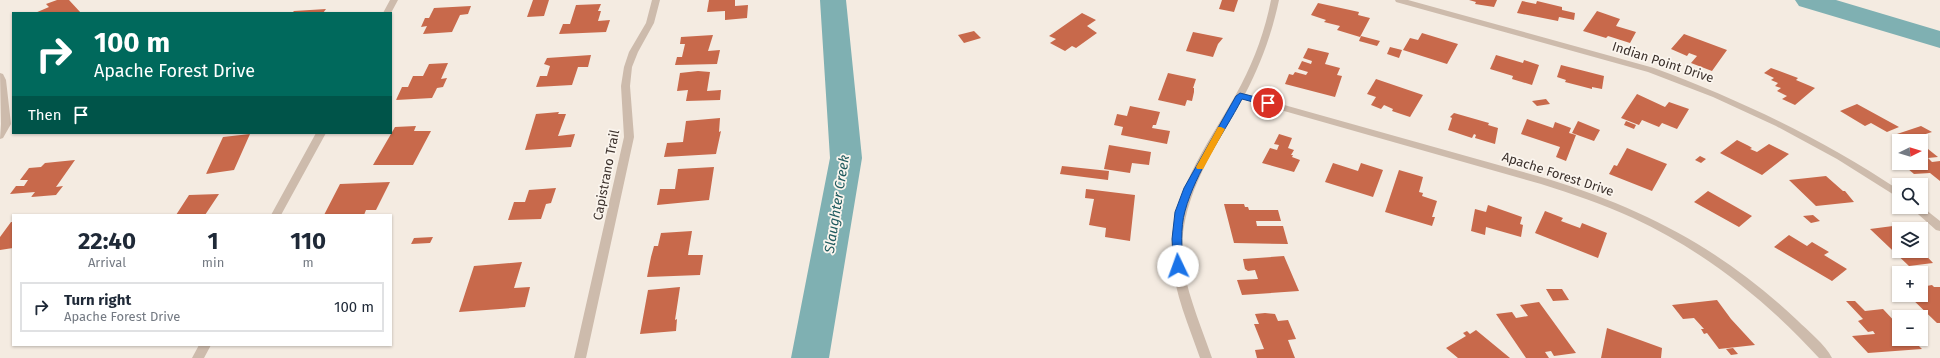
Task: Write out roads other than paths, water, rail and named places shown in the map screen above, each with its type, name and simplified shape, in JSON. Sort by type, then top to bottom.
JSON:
[{"type":"street","points":[[388,12],[394,0]]},
{"type":"street","name":"Capistrano Trail","points":[[580,358],[629,137],[629,118],[625,94],[628,68],[631,57],[652,18],[656,0]]},
{"type":"street","points":[[1206,358],[1179,275],[1177,258],[1180,212],[1189,188],[1240,96],[1265,38],[1275,0]]},
{"type":"street","name":"Indian Point Drive","points":[[1399,0],[1651,70],[1692,84],[1792,129],[1870,175],[1892,190]]},
{"type":"street","points":[[0,76],[2,80],[6,124],[0,136]]},
{"type":"street","name":"Apache Forest Drive","points":[[1240,96],[1536,180],[1592,198],[1634,214],[1662,228],[1732,272],[1785,317],[1826,358]]},
{"type":"street","points":[[277,214],[320,134]]},
{"type":"street","points":[[1924,214],[1940,227]]},
{"type":"street","points":[[198,358],[204,346]]},
{"type":"waterway","name":"Slaughter Creek","points":[[810,358],[846,158],[833,0]]},
{"type":"waterway","name":"Slaughter Creek","points":[[1808,0],[1940,40]]}]
